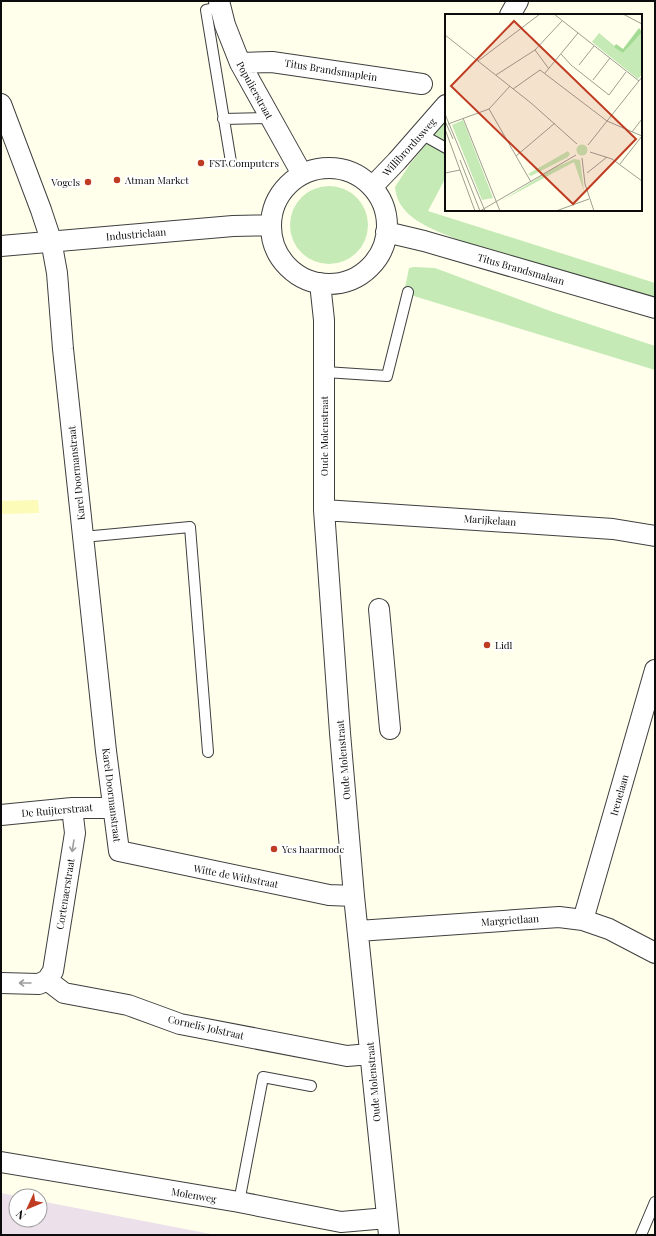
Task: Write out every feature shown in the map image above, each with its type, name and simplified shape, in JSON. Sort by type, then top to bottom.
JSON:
[{"type":"street","points":[[511,14],[518,1]]},
{"type":"street","name":"Populierstraat","points":[[220,4],[225,25],[240,63],[302,174]]},
{"type":"street","name":"Titus Brandsmaplein","points":[[240,63],[272,62],[422,84]]},
{"type":"street","name":"Karel Doormanstraat","points":[[1,104],[51,240],[57,273],[63,349],[112,808],[119,851]]},
{"type":"street","name":"Willibrordusweg","points":[[372,187],[445,106]]},
{"type":"street","points":[[319,168],[337,168],[354,173],[372,187],[386,214],[386,232],[382,250],[371,265],[356,277],[339,283],[320,283],[304,278],[290,269],[280,257],[273,242],[271,225],[273,210],[279,195],[289,183],[302,174],[319,168]]},
{"type":"street","name":"Industrielaan","points":[[1,246],[51,240],[233,226],[271,225]]},
{"type":"street","name":"Titus Brandsmalaan","points":[[386,232],[432,243],[655,308]]},
{"type":"street","name":"Oude Molenstraat","points":[[320,283],[324,320],[324,510],[340,732],[354,896],[388,1227]]},
{"type":"street","name":"Marijkelaan","points":[[324,510],[613,529],[655,536]]},
{"type":"street","points":[[379,609],[390,729]]},
{"type":"street","name":"Irenelaan","points":[[583,920],[655,670]]},
{"type":"street","name":"De Ruijterstraat","points":[[1,815],[72,808],[112,808]]},
{"type":"street","name":"Cortenaerstraat","points":[[48,980],[53,971],[75,833],[72,808]]},
{"type":"street","name":"Witte de Withstraat","points":[[119,851],[329,895],[354,896]]},
{"type":"street","name":"Margrietlaan","points":[[358,931],[559,917],[583,920],[609,929],[655,953]]},
{"type":"street","points":[[1,983],[39,984],[48,980]]},
{"type":"street","name":"Cornelis Jolstraat","points":[[48,980],[64,993],[128,1005],[180,1024],[347,1056],[370,1054]]},
{"type":"street","name":"Molenweg","points":[[1,1162],[239,1202],[341,1222],[388,1227]]},
{"type":"lane","points":[[220,4],[206,10],[231,162]]},
{"type":"lane","points":[[223,119],[271,118]]},
{"type":"lane","points":[[421,134],[445,147]]},
{"type":"lane","points":[[324,372],[387,376],[408,292]]},
{"type":"lane","points":[[83,537],[190,527],[208,752]]},
{"type":"lane","points":[[239,1202],[264,1077],[311,1086]]},
{"type":"lane","points":[[641,1235],[655,1202]]},
{"type":"shaded area","points":[[1,1193],[8,1194],[8,1228],[48,1228],[48,1203],[216,1235],[1,1235]]},
{"type":"green space","points":[[445,121],[445,179],[428,211],[655,283],[655,314],[565,283],[424,225],[410,216],[400,203],[397,196],[395,187],[410,164]]},
{"type":"green space","points":[[329,186],[344,189],[357,197],[365,210],[368,225],[365,240],[357,253],[344,261],[329,264],[314,261],[301,253],[293,240],[290,225],[293,210],[301,197],[314,189]]},
{"type":"green space","points":[[409,268],[435,268],[553,312],[655,346],[655,370],[404,293]]},
{"type":"sand","points":[[38,500],[39,513],[1,514],[1,501]]},
{"type":"place","name":"FST Computers","points":[[201,163]]},
{"type":"place","name":"Atman Market","points":[[117,180]]},
{"type":"place","name":"Vogels","points":[[88,182]]},
{"type":"place","name":"Lidl","points":[[487,645]]},
{"type":"place","name":"Yes haarmode","points":[[274,849]]}]
